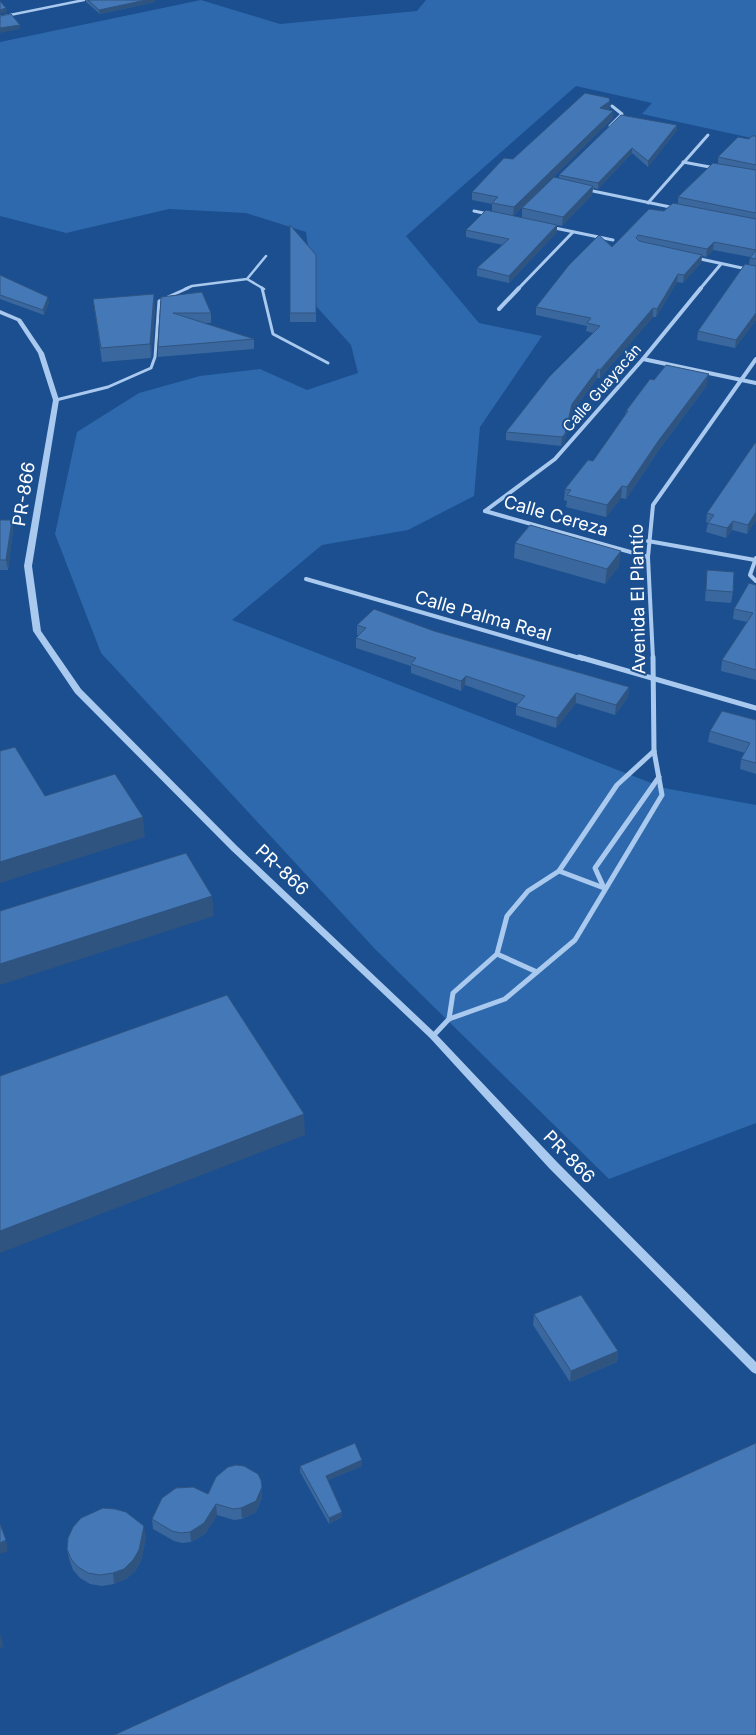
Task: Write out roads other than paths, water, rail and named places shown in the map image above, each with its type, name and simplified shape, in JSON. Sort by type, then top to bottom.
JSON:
[{"type":"street","points":[[605,131],[622,114],[612,106]]},
{"type":"street","points":[[648,203],[708,135]]},
{"type":"street","points":[[683,162],[720,169]]},
{"type":"street","points":[[582,189],[684,210]]},
{"type":"street","points":[[474,211],[490,214]]},
{"type":"street","points":[[549,226],[613,240]]},
{"type":"street","points":[[499,309],[573,232]]},
{"type":"street","points":[[694,258],[756,271]]},
{"type":"street","name":"Calle Guayacán","points":[[485,511],[555,460],[644,359],[721,264]]},
{"type":"street","name":"PR-866","points":[[0,312],[18,320],[41,353],[56,400],[28,566],[37,631],[78,691],[234,848],[433,1036],[553,1165],[756,1369]]},
{"type":"street","points":[[644,359],[756,384]]},
{"type":"street","name":"Avenida El Plantío","points":[[433,1036],[449,1019],[506,999],[575,940],[604,888],[662,795],[654,752],[654,678],[648,557],[648,541],[653,505],[756,359]]},
{"type":"street","name":"Calle Cereza","points":[[485,511],[648,557]]},
{"type":"street","points":[[648,541],[755,559],[750,575],[756,581]]},
{"type":"street","name":"Calle Palma Real","points":[[306,580],[756,708]]},
{"type":"street","points":[[449,1019],[453,992],[497,954],[507,916],[528,890],[559,871],[616,785],[654,752]]},
{"type":"street","points":[[604,888],[595,868],[659,777]]},
{"type":"street","points":[[559,871],[604,888]]},
{"type":"street","points":[[497,954],[537,972]]},
{"type":"lane","points":[[0,17],[84,0]]},
{"type":"lane","points":[[247,280],[266,256]]},
{"type":"lane","points":[[56,400],[108,387],[150,368],[155,357],[159,301],[192,286],[247,280],[264,289],[274,334],[328,363]]}]
